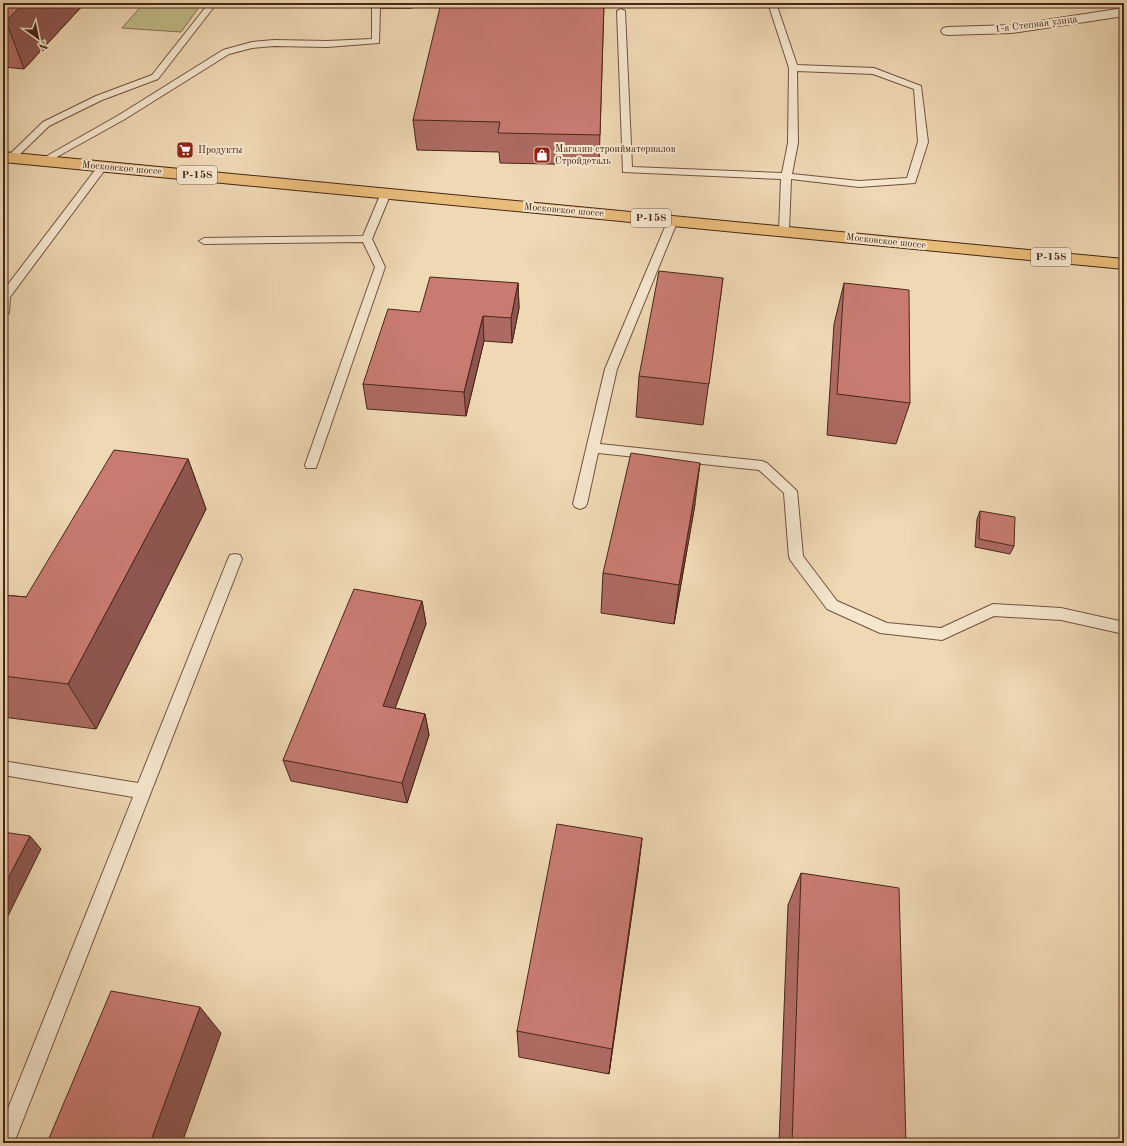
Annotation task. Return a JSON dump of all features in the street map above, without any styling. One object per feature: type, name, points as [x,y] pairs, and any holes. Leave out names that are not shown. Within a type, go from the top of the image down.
[{"type":"main road","name":"Московское шоссе","points":[[7,158],[1124,264]]},
{"type":"street","name":"1-я Степная улица","points":[[948,31],[1012,29],[1124,12]]},
{"type":"lane","points":[[7,158],[46,124],[99,98],[155,77],[212,3]]},
{"type":"lane","points":[[43,161],[122,117],[226,52],[252,45],[327,44],[376,41],[376,4],[412,6],[422,3]]},
{"type":"lane","points":[[772,3],[793,68],[793,143],[785,186],[784,231]]},
{"type":"lane","points":[[621,11],[627,170],[787,176],[859,184],[911,181],[923,142],[918,88],[874,71],[793,68]]},
{"type":"lane","points":[[3,313],[4,296],[102,167]]},
{"type":"lane","points":[[311,466],[380,267],[367,239],[386,193]]},
{"type":"lane","points":[[580,504],[611,369],[673,220]]},
{"type":"lane","points":[[204,241],[367,239]]},
{"type":"lane","points":[[593,448],[762,466],[790,491],[796,557],[809,575],[832,605],[885,629],[942,634],[993,610],[1061,614],[1124,628]]},
{"type":"lane","points":[[4,1143],[235,559]]},
{"type":"lane","points":[[3,768],[143,791]]},
{"type":"shaded area","points":[[144,3],[202,3],[181,32],[122,28]]},
{"type":"building","points":[[3,3],[24,3],[6,21],[3,21]]},
{"type":"building","points":[[441,3],[604,3],[600,135],[498,133],[500,122],[413,120]]},
{"type":"building","points":[[659,271],[723,278],[709,384],[639,376]]},
{"type":"building","points":[[430,277],[518,283],[511,318],[483,316],[464,392],[363,384],[388,309],[420,312]]},
{"type":"building","points":[[844,283],[909,290],[910,403],[837,394]]},
{"type":"building","points":[[114,450],[188,459],[68,684],[3,676],[3,595],[26,597]]},
{"type":"building","points":[[631,453],[700,463],[679,585],[603,573]]},
{"type":"building","points":[[980,511],[1015,517],[1014,546],[979,539]]},
{"type":"building","points":[[354,589],[422,601],[383,706],[425,714],[402,783],[283,760]]},
{"type":"building","points":[[557,824],[642,838],[612,1049],[517,1031]]},
{"type":"building","points":[[3,832],[30,836],[3,888]]},
{"type":"building","points":[[801,873],[899,888],[906,1143],[792,1143]]},
{"type":"building","points":[[111,991],[200,1007],[150,1143],[47,1143]]},
{"type":"place","name":"Продукты","points":[[185,150]]},
{"type":"place","name":"Магазин строийматериалов Стройдеталь","points":[[542,155]]}]
